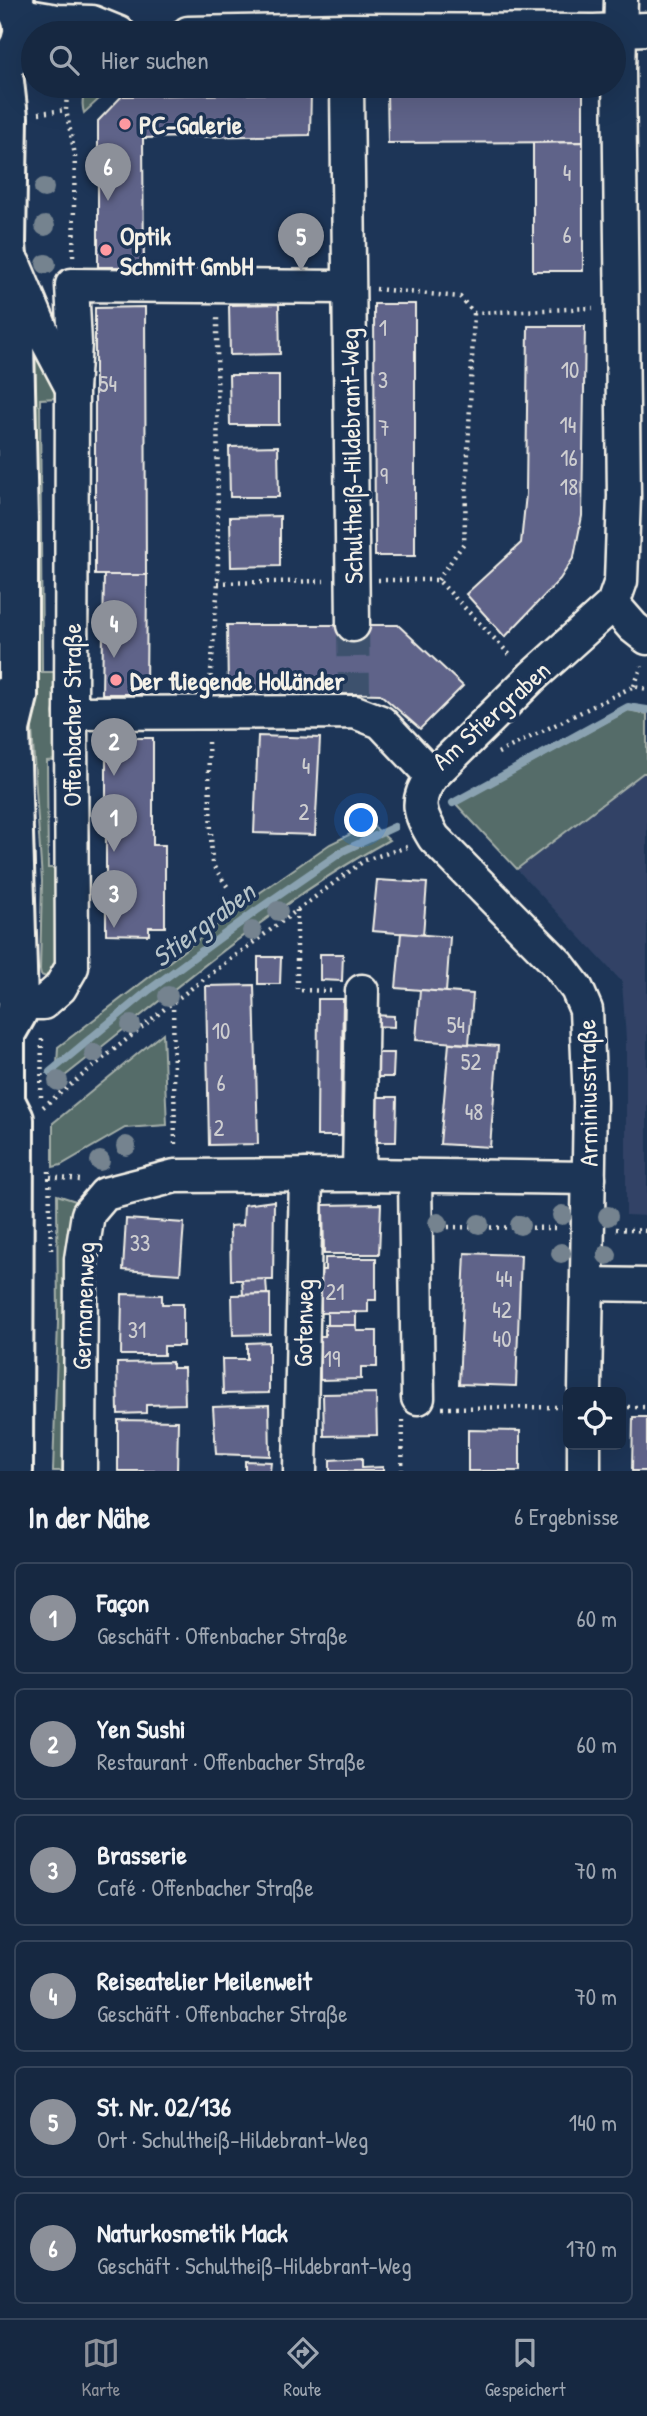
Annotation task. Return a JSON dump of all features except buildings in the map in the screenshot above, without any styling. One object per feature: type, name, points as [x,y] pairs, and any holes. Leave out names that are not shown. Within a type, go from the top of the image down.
[{"type":"main road","name":"Offenbacher Straße","points":[[13,1471],[28,1114],[28,1034],[17,1008],[5,713],[18,696],[19,523],[14,343],[6,244],[8,117],[13,59],[21,43]]},
{"type":"street","points":[[15,6],[57,21]]},
{"type":"street","points":[[603,21],[629,20],[622,307],[624,496],[621,581],[613,604],[633,627],[645,651]]},
{"type":"street","name":"Schultheiß-Hildebrant-Weg","points":[[347,98],[353,625]]},
{"type":"street","name":"Offenbacher Straße","points":[[6,244],[43,333],[72,389]]},
{"type":"street","points":[[72,285],[348,287]]},
{"type":"street","name":"Offenbacher Straße","points":[[17,1008],[43,1003],[61,988],[72,967],[72,389],[75,344],[72,285]]},
{"type":"street","name":"Am Stiergraben","points":[[71,713],[208,713],[354,702],[381,722],[432,776],[532,677],[613,604]]},
{"type":"street","name":"Arminiusstraße","points":[[432,776],[423,788],[419,803],[423,820],[434,838],[558,964],[577,989],[586,1010],[589,1048],[589,1178],[585,1387]]},
{"type":"street","points":[[359,1175],[362,991]]},
{"type":"street","name":"Gotenweg","points":[[300,1471],[306,1175]]},
{"type":"street","name":"Germanenweg","points":[[80,1471],[82,1259],[88,1214],[105,1194],[175,1176],[589,1178]]},
{"type":"street","points":[[415,1176],[420,1404]]},
{"type":"street","points":[[587,1284],[647,1285]]},
{"type":"street","points":[[584,1450],[584,1471]]},
{"type":"path","points":[[67,98],[66,110],[75,155],[72,285]]},
{"type":"path","points":[[218,286],[218,583],[208,713],[212,864],[229,889]]},
{"type":"path","points":[[348,287],[460,297],[474,313],[464,543],[438,580]]},
{"type":"path","points":[[474,313],[622,307]]},
{"type":"path","points":[[218,583],[438,580],[532,677]]},
{"type":"path","points":[[634,686],[645,651]]},
{"type":"path","points":[[486,759],[634,686],[647,689]]},
{"type":"path","points":[[28,1114],[173,1002],[365,860],[434,838]]},
{"type":"path","points":[[297,910],[296,990],[362,991]]},
{"type":"path","points":[[173,1002],[175,1176]]},
{"type":"path","points":[[415,1227],[588,1228]]},
{"type":"path","points":[[402,1471],[420,1404],[488,1409],[563,1407]]},
{"type":"path","points":[[626,1406],[647,1407]]},
{"type":"shaded area","points":[[628,710],[647,714],[647,1216],[626,1215],[626,1040],[622,982],[456,804]]},
{"type":"green space","points":[[83,98],[100,98],[84,113]]},
{"type":"green space","points":[[38,353],[54,370],[57,398],[40,399],[42,672],[59,672],[60,760],[47,761],[48,868],[61,868],[59,959],[49,978],[41,975],[40,970],[42,881],[31,713],[32,357]]},
{"type":"green space","points":[[628,710],[647,714],[647,773],[643,773],[517,869],[456,804]]},
{"type":"green space","points":[[371,824],[389,840],[259,924],[56,1083],[58,1047],[255,896],[330,844]]},
{"type":"green space","points":[[163,1033],[167,1125],[125,1128],[53,1167],[53,1123]]},
{"type":"green space","points":[[57,1195],[82,1203],[66,1321],[62,1471],[53,1471],[58,1322]]},
{"type":"waterway","name":"Stiergraben","points":[[453,803],[628,707],[647,710]]},
{"type":"waterway","name":"Stiergraben","points":[[50,1072],[149,990],[256,911],[343,851],[394,827]]},
{"type":"tunnel","points":[[353,625],[354,693]]},
{"type":"place","name":"PC-Galerie","points":[[125,124]]},
{"type":"place","name":"Naturkosmetik Mack","points":[[108,201]]},
{"type":"place","name":"Optik Schmitt GmbH","points":[[106,250]]},
{"type":"place","name":"St. Nr. 02/136","points":[[301,271]]},
{"type":"place","name":"Reiseatelier Meilenweit","points":[[114,658]]},
{"type":"place","name":"Der fliegende Holländer","points":[[116,680]]},
{"type":"place","name":"Yen Sushi","points":[[114,776]]},
{"type":"place","name":"Façon","points":[[114,852]]},
{"type":"place","name":"Brasserie","points":[[114,928]]}]
